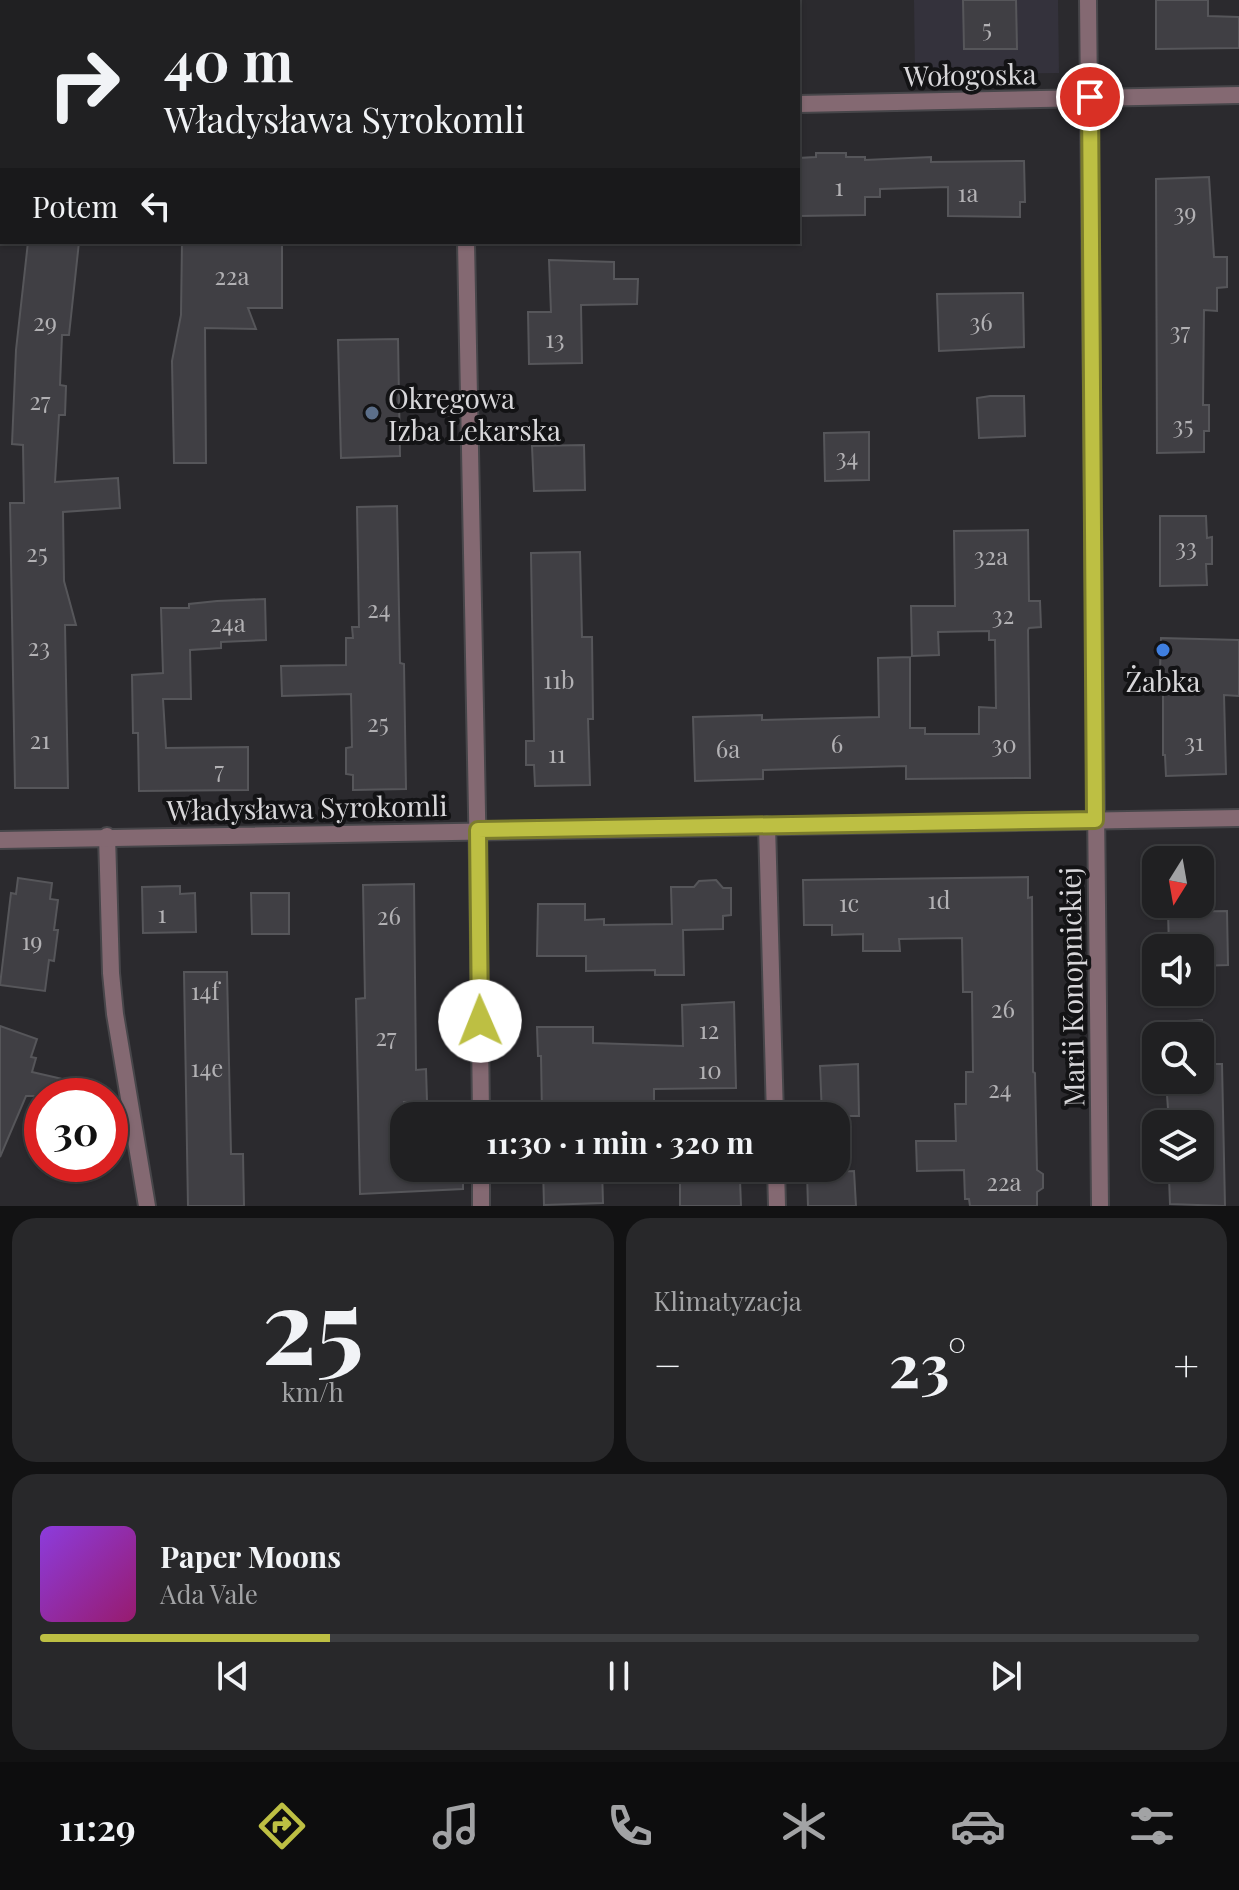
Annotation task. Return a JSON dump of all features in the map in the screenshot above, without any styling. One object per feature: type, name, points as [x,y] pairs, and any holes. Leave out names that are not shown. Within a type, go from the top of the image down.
[{"type":"street","name":"Marii Konopnickiej","points":[[1088,0],[1100,1206]]},
{"type":"street","name":"Wołogoska","points":[[800,104],[1239,95]]},
{"type":"street","points":[[466,244],[481,1102]]},
{"type":"street","name":"Władysława Syrokomli","points":[[0,840],[1239,818]]},
{"type":"street","points":[[767,825],[775,1102]]},
{"type":"street","points":[[107,836],[115,1014],[147,1206]]},
{"type":"street","points":[[481,1182],[481,1206]]},
{"type":"street","points":[[776,1182],[777,1206]]},
{"type":"shaded area","points":[[914,0],[1058,0],[1059,73],[915,75]]},
{"type":"building","points":[[963,0],[1016,0],[1017,49],[964,49]]},
{"type":"building","points":[[1156,0],[1208,0],[1208,16],[1239,17],[1239,48],[1156,49]]},
{"type":"building","points":[[816,153],[846,153],[846,157],[865,157],[865,160],[931,157],[931,162],[1024,161],[1025,202],[1020,202],[1020,217],[948,216],[948,187],[880,189],[880,197],[865,197],[865,215],[800,216],[800,158],[816,157]]},
{"type":"building","points":[[1209,177],[1214,257],[1227,257],[1227,287],[1217,288],[1217,311],[1204,310],[1203,405],[1209,405],[1209,431],[1204,431],[1204,452],[1157,453],[1156,179]]},
{"type":"building","points":[[28,244],[79,244],[69,335],[62,335],[60,385],[66,386],[65,415],[59,415],[55,482],[118,478],[120,508],[63,512],[64,581],[76,625],[65,625],[68,788],[15,788],[10,503],[24,503],[23,445],[12,444],[16,350]]},
{"type":"building","points":[[182,244],[282,244],[282,308],[248,308],[256,329],[205,328],[206,463],[174,463],[172,361],[181,315]]},
{"type":"building","points":[[549,260],[614,262],[614,279],[638,279],[637,304],[581,305],[582,363],[529,364],[528,312],[551,312]]},
{"type":"building","points":[[1023,293],[1024,347],[939,351],[937,294]]},
{"type":"building","points":[[398,339],[400,456],[341,458],[338,340]]},
{"type":"building","points":[[1024,396],[1025,436],[979,438],[977,398]]},
{"type":"building","points":[[869,432],[869,480],[825,481],[824,433]]},
{"type":"building","points":[[584,445],[585,490],[534,491],[532,446]]},
{"type":"building","points":[[397,506],[406,789],[353,790],[353,775],[346,774],[346,748],[352,747],[351,694],[282,696],[281,666],[346,665],[346,638],[353,638],[352,627],[359,627],[357,507]]},
{"type":"building","points":[[1160,516],[1206,516],[1207,538],[1212,537],[1212,564],[1206,564],[1207,585],[1160,586]]},
{"type":"building","points":[[1028,530],[1029,601],[1040,601],[1041,627],[1028,630],[1030,778],[906,779],[906,766],[763,770],[763,779],[695,781],[693,717],[762,715],[762,720],[879,717],[878,658],[910,657],[910,728],[925,728],[925,734],[979,734],[979,707],[996,708],[995,640],[989,640],[989,631],[938,632],[939,655],[912,656],[911,606],[955,606],[954,531]]},
{"type":"building","points":[[580,552],[582,637],[592,637],[593,719],[588,719],[590,785],[535,786],[534,765],[526,765],[526,741],[534,741],[531,553]]},
{"type":"building","points":[[265,599],[266,640],[221,642],[221,648],[190,650],[191,699],[163,699],[166,748],[248,747],[248,790],[139,791],[138,733],[133,733],[132,675],[163,673],[161,608],[189,608],[189,604]]},
{"type":"building","points":[[1161,638],[1239,640],[1239,696],[1224,695],[1226,774],[1166,776]]},
{"type":"building","points":[[1028,877],[1028,898],[1032,897],[1037,1170],[1043,1174],[1043,1188],[1037,1192],[1037,1206],[970,1206],[969,1199],[965,1199],[964,1170],[917,1171],[916,1141],[956,1141],[955,1104],[966,1104],[966,1072],[973,1072],[972,992],[963,992],[962,938],[899,939],[900,951],[863,951],[863,934],[832,935],[832,925],[804,925],[803,880]]},
{"type":"building","points":[[18,878],[52,883],[50,899],[58,900],[54,961],[49,960],[45,991],[0,985],[11,893],[16,894]]},
{"type":"building","points":[[716,880],[723,888],[731,888],[731,915],[723,916],[723,929],[683,930],[684,975],[655,975],[655,970],[586,971],[586,956],[537,956],[538,904],[585,904],[585,920],[604,919],[604,925],[672,924],[671,887],[694,887],[699,881]]},
{"type":"building","points":[[414,884],[416,1070],[426,1069],[427,1101],[390,1102],[390,1182],[463,1182],[463,1189],[360,1194],[356,999],[365,998],[363,885]]},
{"type":"building","points":[[180,886],[180,894],[195,893],[196,932],[143,933],[142,887]]},
{"type":"building","points":[[251,893],[289,893],[289,934],[252,934]]},
{"type":"building","points":[[1214,911],[1227,911],[1228,965],[1214,966],[1214,934],[1169,934],[1168,918],[1214,918]]},
{"type":"building","points":[[184,972],[227,972],[231,1154],[243,1154],[244,1206],[188,1206]]},
{"type":"building","points":[[734,1002],[736,1088],[654,1089],[654,1102],[542,1102],[537,1027],[593,1027],[593,1043],[683,1046],[682,1005]]},
{"type":"building","points":[[0,1026],[37,1039],[31,1057],[36,1058],[32,1072],[58,1078],[24,1078],[24,1101],[0,1157]]},
{"type":"building","points":[[858,1064],[859,1116],[850,1116],[850,1102],[821,1102],[820,1066]]},
{"type":"building","points":[[1214,1064],[1222,1064],[1225,1206],[1170,1204],[1169,1182],[1214,1182],[1214,1110],[1168,1110],[1167,1095],[1214,1094]]},
{"type":"building","points":[[850,1171],[854,1171],[856,1206],[808,1206],[807,1182],[850,1182]]},
{"type":"building","points":[[543,1182],[602,1182],[603,1203],[544,1205]]},
{"type":"building","points":[[680,1182],[740,1182],[741,1206],[680,1206]]},
{"type":"place","name":"Okręgowa Izba Lekarska","points":[[372,413]]},
{"type":"place","name":"Żabka","points":[[1163,650]]},
{"type":"route","points":[[480,1021],[478,830],[1095,820],[1090,97]]}]
